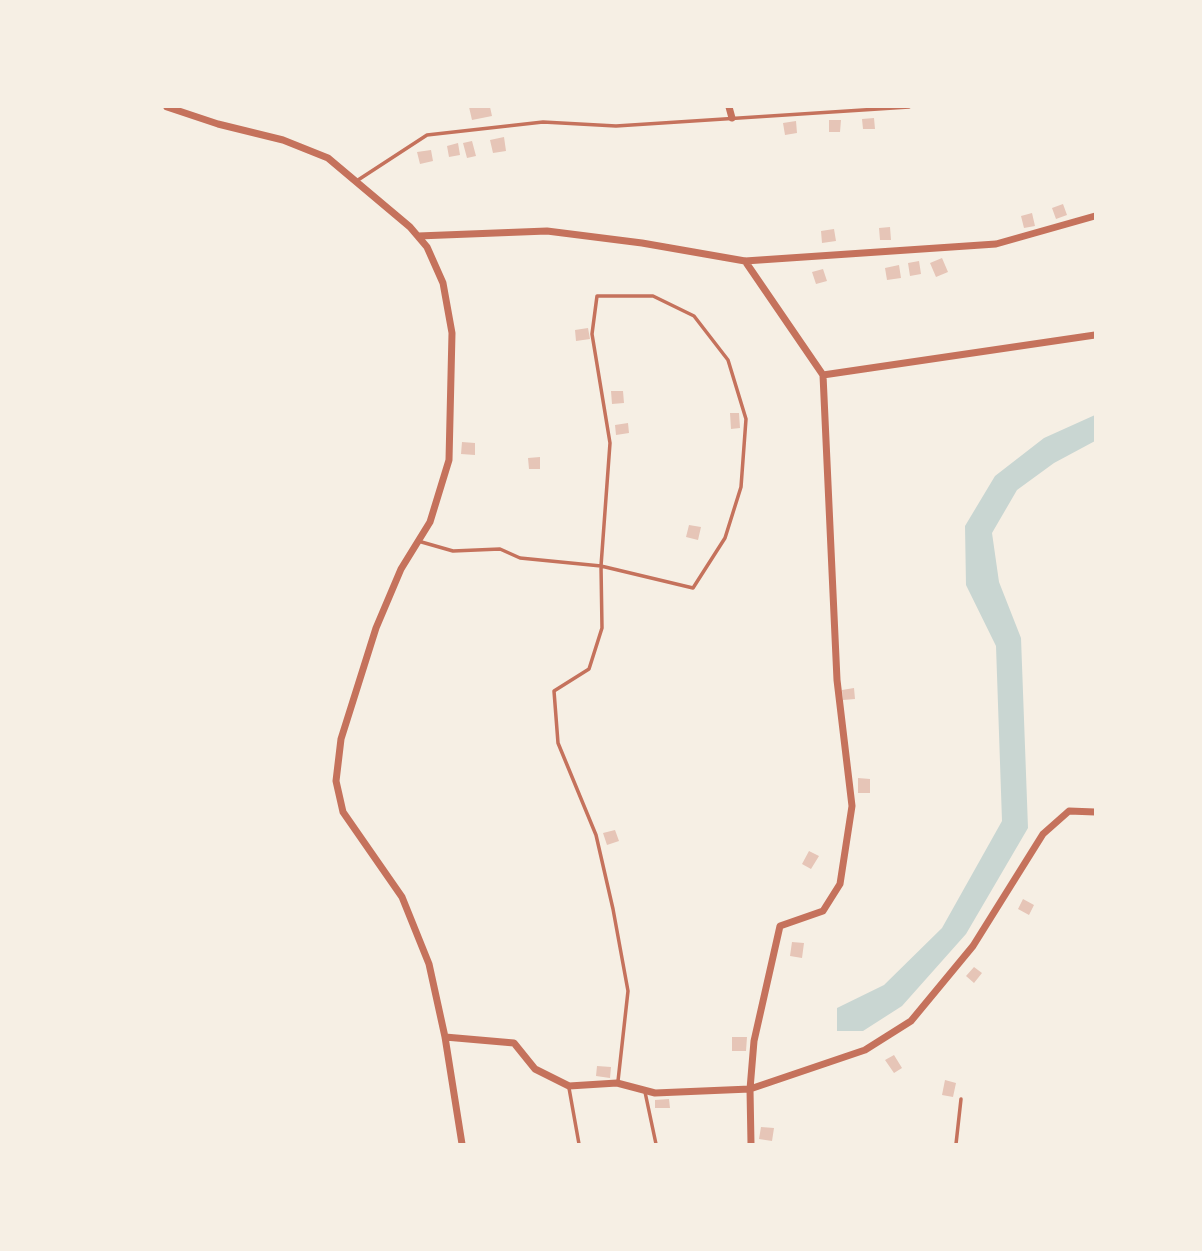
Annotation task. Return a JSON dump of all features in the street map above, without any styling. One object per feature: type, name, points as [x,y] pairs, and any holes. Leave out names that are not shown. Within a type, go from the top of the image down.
[{"type":"street","points":[[167,107],[218,124],[283,140],[328,158],[418,236],[427,247],[443,283],[452,333],[449,460],[430,522],[401,569],[376,628],[341,739],[336,781],[343,812],[402,897],[429,964],[445,1037],[462,1144]]},
{"type":"street","points":[[729,107],[732,118]]},
{"type":"street","points":[[418,236],[547,231],[642,243],[745,261],[996,244],[1095,216]]},
{"type":"street","points":[[745,261],[823,375],[837,680],[852,806],[840,884],[823,911],[780,926],[754,1041],[750,1089],[751,1144]]},
{"type":"street","points":[[823,375],[1095,335]]},
{"type":"street","points":[[445,1037],[514,1043],[535,1069],[569,1086],[617,1083],[655,1093],[750,1089],[865,1050],[911,1021],[973,946],[1044,834],[1069,811],[1095,812]]},
{"type":"lane","points":[[356,182],[427,135],[543,122],[616,126],[909,107]]},
{"type":"lane","points":[[418,541],[453,551],[500,549],[520,558],[601,566],[693,588],[725,538],[741,487],[747,419],[728,360],[694,316],[653,296],[597,296],[592,334],[610,443],[601,566],[601,628],[589,669],[554,691],[558,743],[596,835],[614,909],[628,991],[617,1083]]},
{"type":"lane","points":[[569,1086],[579,1144]]},
{"type":"lane","points":[[645,1091],[656,1144]]},
{"type":"lane","points":[[956,1144],[961,1099]]},
{"type":"shaded area","points":[[1095,415],[1095,441],[1054,463],[1017,490],[992,533],[999,582],[1021,638],[1028,828],[966,934],[902,1006],[863,1031],[837,1031],[837,1008],[884,985],[942,928],[1002,821],[996,646],[966,585],[965,526],[995,476],[1044,438]]},
{"type":"building","points":[[469,107],[490,107],[492,116],[472,120]]},
{"type":"building","points":[[874,118],[875,129],[863,129],[862,119]]},
{"type":"building","points":[[829,120],[841,120],[840,132],[829,132]]},
{"type":"building","points":[[796,121],[797,133],[785,135],[783,123]]},
{"type":"building","points":[[504,137],[506,151],[493,153],[490,140]]},
{"type":"building","points":[[472,141],[476,156],[467,158],[463,143]]},
{"type":"building","points":[[458,143],[460,155],[449,157],[447,146]]},
{"type":"building","points":[[431,150],[433,161],[420,164],[417,152]]},
{"type":"building","points":[[1063,204],[1067,215],[1056,219],[1052,208]]},
{"type":"building","points":[[1032,213],[1035,226],[1024,228],[1021,216]]},
{"type":"building","points":[[890,227],[891,240],[880,240],[879,228]]},
{"type":"building","points":[[834,229],[836,241],[822,243],[821,231]]},
{"type":"building","points":[[942,258],[948,272],[936,277],[930,263]]},
{"type":"building","points":[[919,261],[921,274],[910,276],[908,263]]},
{"type":"building","points":[[899,265],[901,278],[887,280],[885,268]]},
{"type":"building","points":[[823,269],[827,281],[816,284],[812,272]]},
{"type":"building","points":[[588,328],[590,339],[576,341],[575,330]]},
{"type":"building","points":[[611,391],[623,391],[624,403],[612,404]]},
{"type":"building","points":[[730,413],[739,413],[740,428],[731,429]]},
{"type":"building","points":[[628,423],[629,433],[616,435],[615,425]]},
{"type":"building","points":[[462,442],[475,443],[475,455],[461,454]]},
{"type":"building","points":[[540,457],[540,469],[529,469],[528,458]]},
{"type":"building","points":[[689,525],[701,527],[698,540],[686,537]]},
{"type":"building","points":[[854,688],[855,699],[843,700],[842,690]]},
{"type":"building","points":[[858,778],[870,779],[870,793],[858,793]]},
{"type":"building","points":[[615,830],[619,841],[607,845],[603,833]]},
{"type":"building","points":[[809,851],[819,856],[811,869],[802,864]]},
{"type":"building","points":[[1023,899],[1034,905],[1029,915],[1018,909]]},
{"type":"building","points":[[792,942],[804,943],[802,958],[790,956]]},
{"type":"building","points":[[974,967],[982,973],[974,983],[966,976]]},
{"type":"building","points":[[732,1037],[747,1037],[746,1051],[732,1051]]},
{"type":"building","points":[[894,1055],[902,1068],[894,1073],[885,1060]]},
{"type":"building","points":[[597,1066],[611,1067],[610,1078],[596,1076]]},
{"type":"building","points":[[945,1080],[956,1083],[953,1097],[942,1095]]},
{"type":"building","points":[[669,1099],[670,1108],[655,1108],[655,1100]]},
{"type":"building","points":[[761,1127],[774,1128],[772,1141],[759,1139]]}]
